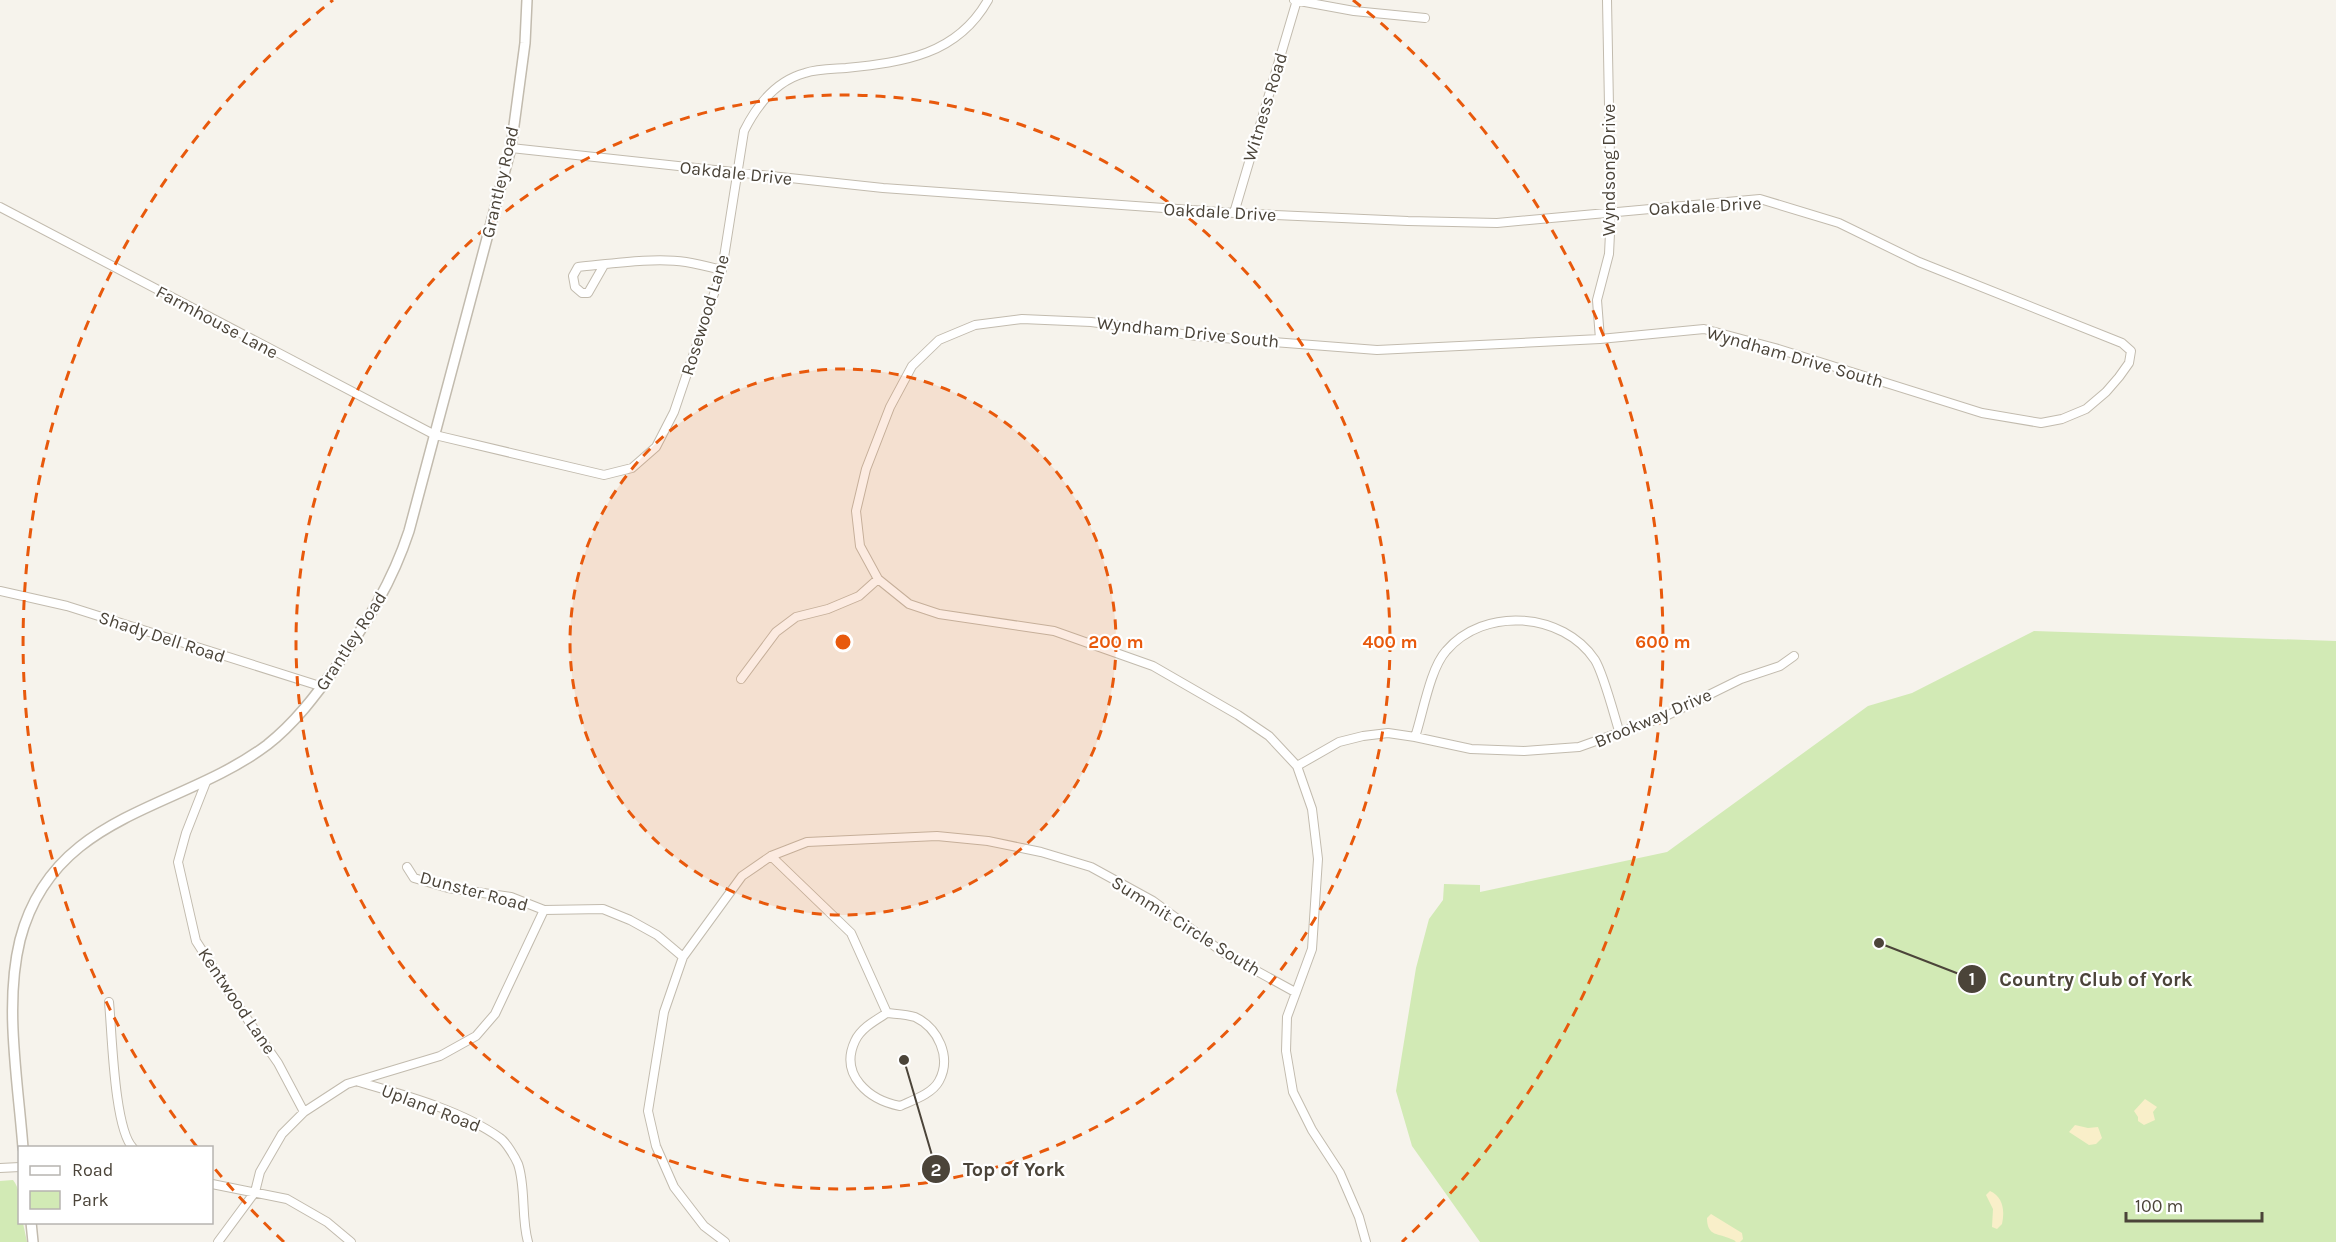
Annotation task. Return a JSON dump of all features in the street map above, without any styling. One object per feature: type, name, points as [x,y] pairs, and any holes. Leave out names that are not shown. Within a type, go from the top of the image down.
[{"type":"street","name":"Grantley Road","points":[[23,1146],[13,993],[21,939],[38,897],[63,861],[94,836],[117,821],[206,782],[269,744],[292,723],[322,687],[361,631],[391,579],[409,531],[511,148],[525,43],[527,0]]},
{"type":"street","name":"Rosewood Lane","points":[[435,435],[604,475],[632,468],[656,447],[674,412],[722,270],[744,131],[753,112],[766,96],[785,81],[806,72],[883,64],[937,50],[955,38],[979,16],[988,0]]},
{"type":"street","points":[[1296,0],[1354,11],[1425,18]]},
{"type":"street","name":"Witness Road","points":[[1234,213],[1296,0]]},
{"type":"street","name":"Wyndsong Drive","points":[[1600,339],[1597,300],[1609,254],[1611,212],[1606,0]]},
{"type":"street","name":"Oakdale Drive","points":[[511,148],[883,188],[1234,213],[1408,221],[1497,223],[1760,199],[1839,223],[1919,262]]},
{"type":"street","name":"Farmhouse Lane","points":[[0,207],[435,435]]},
{"type":"street","points":[[604,265],[588,293],[582,293],[575,287],[573,276],[578,267],[604,265],[684,261],[722,270]]},
{"type":"street","name":"Wyndham Drive South","points":[[1366,1242],[1359,1217],[1340,1173],[1312,1130],[1293,1092],[1286,1051],[1287,1017],[1295,992],[1305,974],[1312,949],[1318,859],[1312,809],[1297,766],[1269,736],[1238,715],[1153,666],[1054,631],[939,614],[909,604],[878,579],[860,546],[856,511],[866,470],[890,407],[912,366],[939,340],[975,325],[1022,319],[1090,322],[1197,336],[1377,350],[1600,339],[1704,329],[1775,348],[1982,413],[2040,423],[2062,419],[2086,409],[2106,392],[2130,363],[2131,351],[2122,343],[1919,262]]},
{"type":"street","points":[[741,679],[776,632],[796,617],[828,609],[859,596],[878,579]]},
{"type":"street","name":"Shady Dell Road","points":[[0,591],[67,606],[322,687]]},
{"type":"street","points":[[1415,737],[1433,675],[1445,652],[1461,637],[1482,626],[1508,621],[1532,620],[1558,628],[1582,643],[1596,662],[1620,734]]},
{"type":"street","name":"Brookway Drive","points":[[1297,766],[1339,742],[1388,733],[1470,749],[1524,751],[1579,747],[1666,716],[1742,679],[1780,666],[1794,656]]},
{"type":"street","name":"Kentwood Lane","points":[[206,782],[186,833],[178,862],[196,941],[279,1063],[304,1112]]},
{"type":"street","name":"Summit Circle South","points":[[725,1242],[704,1226],[674,1187],[656,1146],[648,1111],[664,1011],[683,957],[742,876],[771,856],[807,842],[937,836],[988,841],[1041,852],[1091,867],[1153,901],[1224,953],[1295,992]]},
{"type":"street","points":[[771,856],[851,933],[887,1014]]},
{"type":"street","name":"Dunster Road","points":[[407,867],[414,879],[448,888],[511,897],[544,910]]},
{"type":"street","points":[[218,1242],[255,1192],[260,1172],[282,1134],[304,1112],[347,1084],[440,1056],[476,1036],[495,1014],[544,910],[603,909],[630,920],[657,936],[683,957]]},
{"type":"street","points":[[109,1002],[119,1113],[131,1146]]},
{"type":"street","points":[[887,1014],[915,1017],[930,1027],[939,1039],[943,1055],[944,1066],[939,1081],[927,1093],[900,1106],[875,1098],[864,1090],[854,1075],[850,1060],[856,1040],[871,1023],[887,1014]]},
{"type":"street","name":"Upland Road","points":[[357,1081],[435,1107],[467,1120],[502,1139],[518,1164],[528,1242]]},
{"type":"street","points":[[0,1168],[18,1167]]},
{"type":"street","points":[[213,1184],[287,1199],[327,1222],[351,1242]]},
{"type":"street","points":[[31,1224],[33,1242]]},
{"type":"green space","points":[[2034,631],[2336,641],[2336,1242],[1480,1242],[1412,1146],[1396,1091],[1416,968],[1429,919],[1443,900],[1444,884],[1480,885],[1480,892],[1667,852],[1868,706],[1912,693]]},
{"type":"green space","points":[[13,1180],[16,1184],[18,1224],[23,1224],[27,1242],[0,1242],[0,1181]]},
{"type":"sand","points":[[2145,1099],[2157,1107],[2153,1112],[2155,1120],[2144,1125],[2138,1121],[2134,1111]]},
{"type":"sand","points":[[2075,1125],[2088,1128],[2098,1127],[2102,1138],[2096,1144],[2089,1145],[2069,1132]]},
{"type":"sand","points":[[1990,1191],[1998,1197],[2003,1209],[2002,1224],[1997,1229],[1992,1227],[1993,1209],[1986,1195]]},
{"type":"sand","points":[[1711,1214],[1742,1233],[1743,1239],[1736,1242],[1711,1231],[1707,1218]]},
{"type":"place","name":"Country Club of York","points":[[1879,943]]},
{"type":"place","name":"Top of York","points":[[904,1060]]}]
